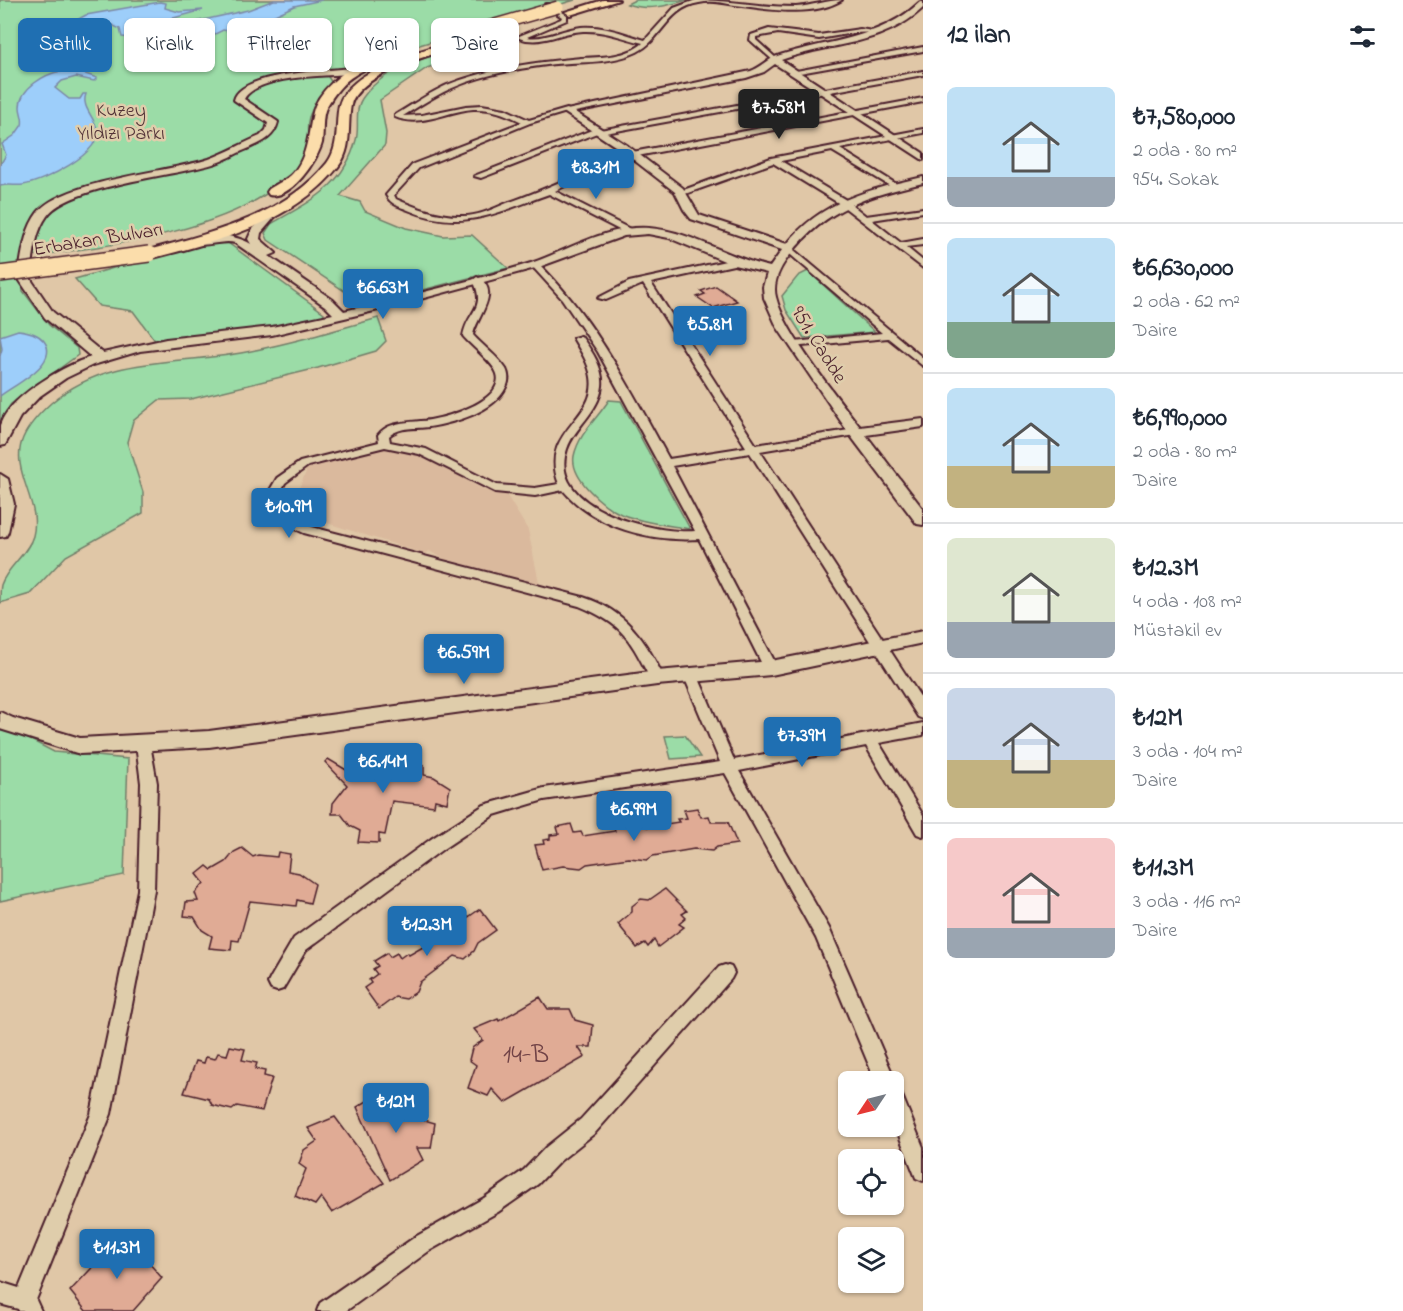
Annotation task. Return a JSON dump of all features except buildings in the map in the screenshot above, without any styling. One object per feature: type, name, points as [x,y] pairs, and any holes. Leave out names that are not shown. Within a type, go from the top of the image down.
[{"type":"highway","points":[[419,47],[553,6],[586,0]]},
{"type":"highway","name":"Erbakan Bulvarı","points":[[0,262],[195,242],[238,228],[276,210],[310,187],[334,164],[344,144],[342,124],[346,99],[368,76],[469,40],[614,0]]},
{"type":"highway","name":"Erbakan Bulvarı","points":[[0,274],[148,248],[221,220],[260,202],[298,176],[315,144],[320,109],[333,88],[351,72]]},
{"type":"street","points":[[528,122],[501,110],[480,107],[455,108],[412,119],[396,116],[448,87],[476,77],[537,64],[618,57],[638,50],[674,11],[705,0],[728,1],[752,6],[798,8],[821,6],[839,0]]},
{"type":"street","points":[[922,5],[902,21],[876,32],[775,60],[764,68],[746,75],[567,111],[528,122],[416,166],[390,195],[393,201],[424,214],[461,219],[478,217],[549,191],[588,171],[630,155],[923,100]]},
{"type":"street","points":[[553,6],[565,16],[564,20],[520,37],[537,40],[576,30],[591,29],[647,42]]},
{"type":"street","points":[[876,32],[855,29],[816,37],[771,31],[753,36],[753,40],[775,60],[923,157]]},
{"type":"street","points":[[794,72],[923,49]]},
{"type":"street","points":[[101,358],[49,315],[24,278],[32,235],[43,213],[63,200],[94,187],[212,160],[263,138],[271,131],[273,122],[239,100],[240,95],[256,84],[279,79],[344,72]]},
{"type":"street","points":[[478,176],[598,131],[923,73]]},
{"type":"street","points":[[567,111],[682,192],[688,212],[695,217],[788,248],[923,363]]},
{"type":"street","points":[[682,192],[774,160],[923,131]]},
{"type":"street","points":[[834,149],[895,187]]},
{"type":"street","points":[[774,160],[843,202],[923,265]]},
{"type":"street","points":[[0,442],[5,421],[48,383],[101,358],[146,345],[270,332],[535,265],[629,232],[649,231],[677,236],[735,262],[773,271],[788,248],[814,220],[843,202],[923,180]]},
{"type":"street","points":[[549,191],[629,232]]},
{"type":"street","points":[[276,210],[256,232],[254,239],[256,243],[356,311]]},
{"type":"street","points":[[865,219],[923,210]]},
{"type":"street","points":[[195,242],[230,238],[239,241],[329,303],[341,315]]},
{"type":"street","points":[[899,246],[923,242]]},
{"type":"street","points":[[603,298],[623,287],[645,281],[735,262]]},
{"type":"street","points":[[535,265],[561,290],[590,329],[667,463],[701,535],[771,668]]},
{"type":"street","name":"951. Cadde","points":[[773,271],[770,297],[794,345],[855,432],[923,520]]},
{"type":"street","points":[[385,444],[383,435],[394,427],[441,421],[490,401],[502,391],[505,378],[502,371],[468,336],[470,327],[484,304],[484,292],[477,280]]},
{"type":"street","points":[[645,281],[923,713]]},
{"type":"street","points":[[794,345],[890,335]]},
{"type":"street","points":[[578,338],[597,375],[597,384],[593,401],[560,452],[559,465],[566,486],[585,506],[620,524],[662,535],[701,535]]},
{"type":"street","points":[[667,463],[923,423]]},
{"type":"street","points":[[566,486],[535,492],[495,488],[422,451],[385,444],[314,462],[296,469],[281,481],[273,495],[276,506],[288,520],[308,530],[583,602],[602,609],[632,630],[643,645],[657,678]]},
{"type":"street","points":[[0,478],[6,504],[0,532]]},
{"type":"street","points":[[0,719],[7,724],[80,746],[209,740],[657,678],[771,668],[923,637]]},
{"type":"street","points":[[690,674],[729,766],[823,934],[881,1071]]},
{"type":"street","points":[[277,982],[300,944],[437,844],[489,810],[543,794],[691,774],[923,729]]},
{"type":"street","points":[[869,739],[923,829]]},
{"type":"street","points":[[0,1293],[27,1306],[101,1114],[146,890],[149,783],[143,744]]},
{"type":"street","points":[[328,1311],[422,1244],[491,1205],[531,1177],[588,1126],[725,973]]},
{"type":"street","points":[[904,1125],[923,1171]]},
{"type":"shaded area","points":[[399,447],[421,455],[484,490],[506,494],[528,530],[540,587],[450,562],[429,551],[425,554],[324,522],[310,514],[299,503],[297,493],[306,472],[301,466],[378,449]]},
{"type":"green space","name":"Kuzey Yıldızı Parkı","points":[[0,0],[575,0],[513,18],[431,18],[431,42],[419,45],[419,18],[344,18],[344,71],[328,77],[332,83],[316,103],[309,117],[308,143],[305,154],[279,185],[249,204],[212,220],[172,232],[90,248],[21,257],[23,291],[49,325],[77,348],[78,355],[11,404],[0,421]]},
{"type":"green space","points":[[635,0],[687,0],[650,7],[627,4]]},
{"type":"green space","points":[[431,56],[431,67],[380,100],[386,133],[385,145],[340,196],[360,202],[365,211],[406,228],[443,236],[472,235],[508,268],[391,298],[367,300],[346,292],[268,240],[265,233],[271,224],[312,200],[334,182],[343,170],[356,140],[359,106],[364,96],[375,84],[392,72],[419,72],[419,60]]},
{"type":"green space","points":[[218,241],[228,243],[324,313],[322,317],[274,332],[156,342],[133,311],[99,306],[75,279],[187,247]]},
{"type":"green space","points":[[808,271],[875,332],[804,338],[786,310],[782,296],[798,276]]},
{"type":"green space","points":[[378,318],[386,341],[376,351],[318,368],[191,399],[159,400],[133,421],[127,442],[143,492],[143,513],[66,556],[30,594],[0,603],[4,578],[27,549],[33,536],[35,523],[20,462],[23,438],[28,428],[51,403],[73,388],[118,369],[142,364],[241,353]]},
{"type":"green space","points":[[609,400],[621,401],[690,529],[647,522],[621,514],[597,498],[582,482],[574,464],[576,448],[584,433]]},
{"type":"green space","points":[[0,724],[54,752],[128,759],[124,875],[0,901]]},
{"type":"green space","points":[[685,735],[700,757],[671,759],[665,736]]},
{"type":"water","points":[[274,0],[322,0],[294,6],[269,18],[227,18],[227,31],[215,34],[215,18],[212,18],[248,10]]},
{"type":"water","points":[[160,2],[166,3],[165,8],[179,12],[203,10],[174,18],[124,18],[124,37],[120,29],[112,25],[112,18],[80,18],[86,15]]},
{"type":"water","points":[[58,72],[80,72],[97,78],[94,81],[76,77],[62,81],[55,88],[69,99],[80,99],[83,94],[86,94],[86,107],[97,129],[96,138],[91,147],[81,156],[57,172],[32,183],[0,186],[0,165],[6,155],[2,144],[15,135],[22,125],[21,100],[34,83]]},
{"type":"water","points":[[18,330],[42,338],[48,349],[46,357],[34,373],[0,396],[2,349],[0,336]]}]
